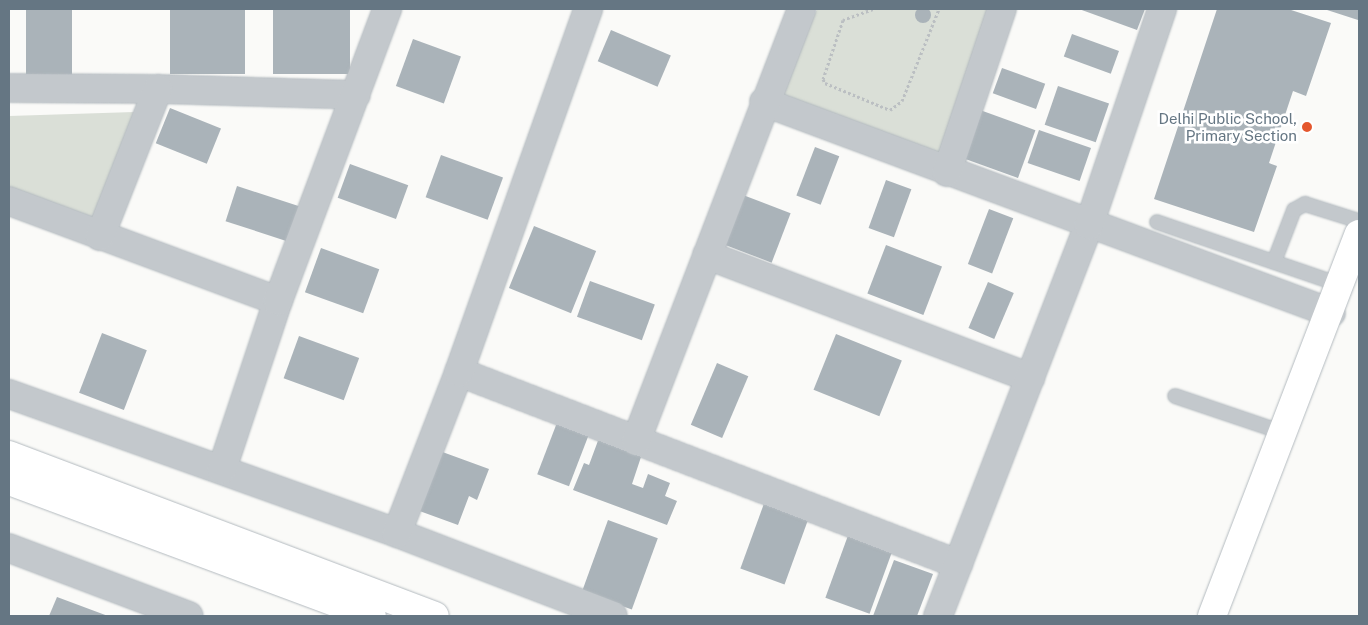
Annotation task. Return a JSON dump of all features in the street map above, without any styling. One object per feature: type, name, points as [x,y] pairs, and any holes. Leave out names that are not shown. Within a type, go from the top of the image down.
[{"type":"main road","points":[[1212,616],[1331,313],[1359,234]]},
{"type":"main road","points":[[9,455],[435,616]]},
{"type":"main road","points":[[9,480],[372,616]]},
{"type":"street","points":[[222,469],[278,302],[387,9]]},
{"type":"street","points":[[397,533],[459,372],[588,9]]},
{"type":"street","points":[[947,172],[1002,9]]},
{"type":"street","points":[[938,616],[1089,225],[1162,9]]},
{"type":"street","points":[[636,441],[764,102],[801,11]]},
{"type":"street","points":[[9,88],[158,89],[356,95]]},
{"type":"street","points":[[100,236],[158,89]]},
{"type":"street","points":[[764,102],[1089,225],[1331,313]]},
{"type":"street","points":[[9,202],[278,302]]},
{"type":"street","points":[[707,255],[1030,378]]},
{"type":"street","points":[[459,372],[958,564]]},
{"type":"street","points":[[9,394],[397,533],[613,616]]},
{"type":"street","points":[[9,548],[126,605],[189,616]]},
{"type":"lane","points":[[1274,262],[1294,210],[1305,204],[1359,221]]},
{"type":"lane","points":[[1157,222],[1341,285]]},
{"type":"lane","points":[[1175,396],[1284,432]]},
{"type":"path","points":[[873,9],[843,20],[822,79],[825,83],[890,110],[902,101],[939,9]]},
{"type":"shaded area","points":[[817,9],[988,9],[938,160],[776,98]]},
{"type":"shaded area","points":[[134,112],[93,223],[9,190],[9,116]]},
{"type":"building","points":[[923,7],[929,9],[931,15],[929,21],[923,23],[917,21],[915,15],[917,9]]},
{"type":"building","points":[[26,9],[72,9],[72,78],[26,78]]},
{"type":"building","points":[[170,9],[245,9],[245,74],[170,74]]},
{"type":"building","points":[[273,9],[350,9],[350,74],[273,74]]},
{"type":"building","points":[[1079,9],[1145,9],[1137,30]]},
{"type":"building","points":[[1217,9],[1288,9],[1331,23],[1306,96],[1293,91],[1269,163],[1277,166],[1254,232],[1154,199]]},
{"type":"building","points":[[1324,9],[1359,9],[1358,20]]},
{"type":"building","points":[[611,30],[671,55],[658,87],[598,61]]},
{"type":"building","points":[[1072,34],[1119,51],[1111,74],[1064,57]]},
{"type":"building","points":[[413,39],[461,56],[444,103],[396,86]]},
{"type":"building","points":[[1002,68],[1045,84],[1036,109],[993,93]]},
{"type":"building","points":[[1058,86],[1109,104],[1096,142],[1045,125]]},
{"type":"building","points":[[170,108],[221,129],[207,164],[156,143]]},
{"type":"building","points":[[980,110],[1035,130],[1018,178],[963,158]]},
{"type":"building","points":[[1039,130],[1091,148],[1080,181],[1028,163]]},
{"type":"building","points":[[815,147],[839,156],[821,205],[796,196]]},
{"type":"building","points":[[441,155],[503,178],[488,220],[426,197]]},
{"type":"building","points":[[350,164],[408,185],[396,219],[338,198]]},
{"type":"building","points":[[886,180],[911,189],[894,237],[869,228]]},
{"type":"building","points":[[237,186],[301,207],[289,242],[226,221]]},
{"type":"building","points":[[743,195],[791,213],[772,263],[724,244]]},
{"type":"building","points":[[989,209],[1013,218],[992,273],[968,264]]},
{"type":"building","points":[[534,226],[596,251],[571,313],[509,288]]},
{"type":"building","points":[[886,245],[942,267],[923,315],[867,294]]},
{"type":"building","points":[[321,248],[379,269],[363,313],[305,292]]},
{"type":"building","points":[[590,281],[655,305],[642,340],[577,317]]},
{"type":"building","points":[[988,282],[1014,293],[994,339],[968,328]]},
{"type":"building","points":[[102,333],[147,350],[124,410],[79,393]]},
{"type":"building","points":[[836,334],[902,361],[879,416],[814,390]]},
{"type":"building","points":[[299,336],[359,358],[344,400],[284,378]]},
{"type":"building","points":[[717,363],[748,376],[722,438],[691,425]]},
{"type":"building","points":[[558,420],[590,432],[569,486],[537,474]]},
{"type":"building","points":[[599,438],[642,454],[632,484],[643,488],[648,474],[670,483],[665,496],[677,501],[667,525],[573,490],[584,463],[589,465]]},
{"type":"building","points":[[437,450],[489,469],[477,500],[469,496],[458,525],[414,509]]},
{"type":"building","points":[[766,498],[810,514],[785,585],[740,568]]},
{"type":"building","points":[[608,520],[658,538],[632,610],[582,591]]},
{"type":"building","points":[[850,530],[894,546],[870,614],[825,598]]},
{"type":"building","points":[[894,560],[933,574],[917,616],[873,616]]},
{"type":"building","points":[[57,597],[108,616],[49,616]]},
{"type":"place","name":"Delhi Public School, Primary Section","points":[[1307,127]]}]
